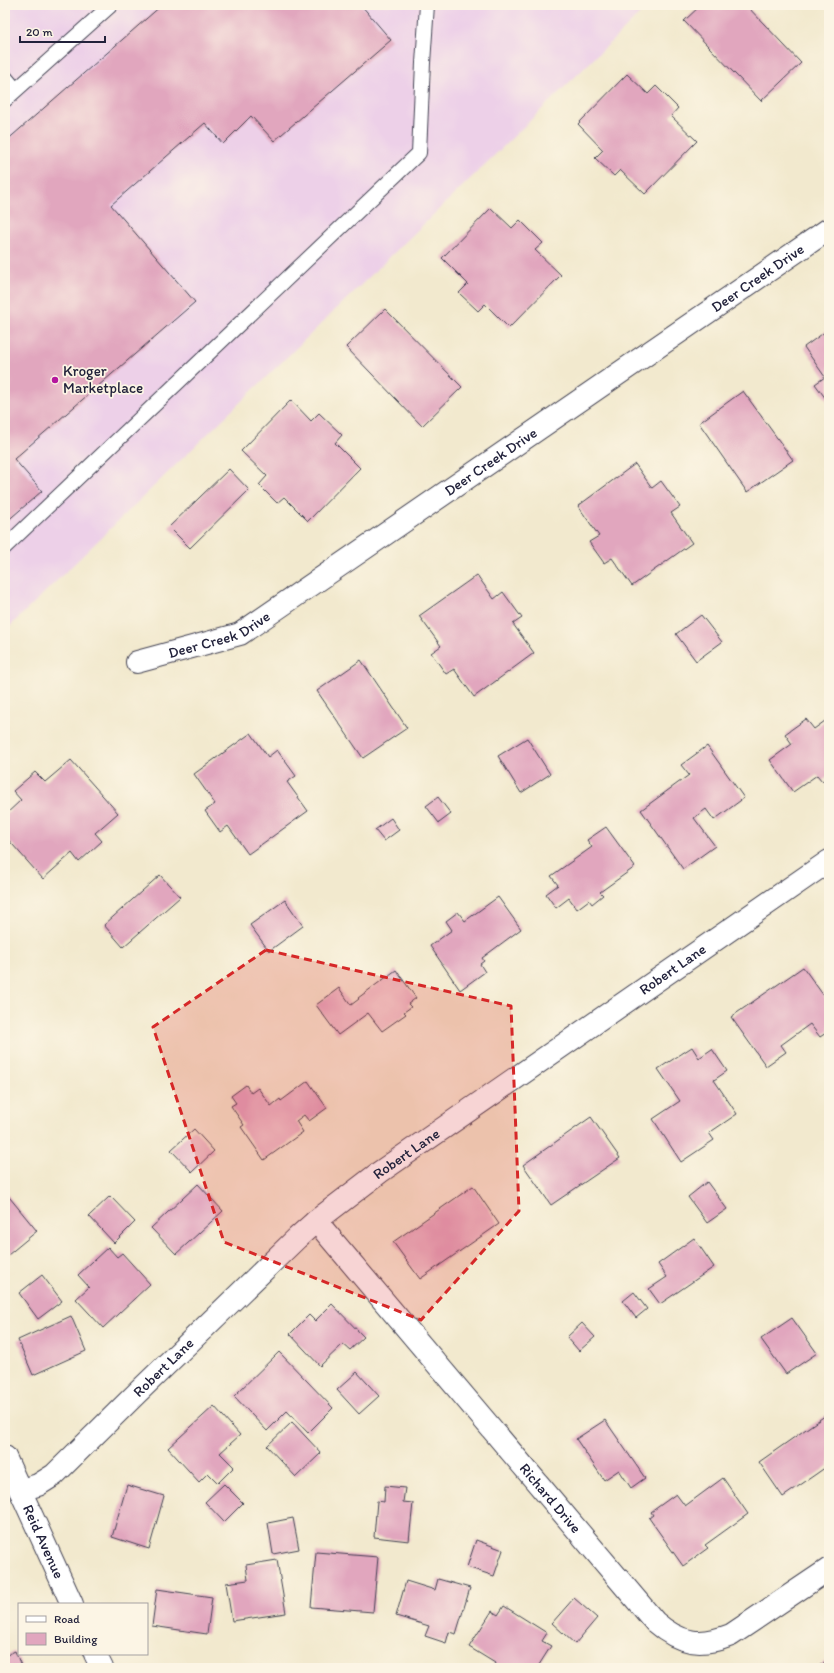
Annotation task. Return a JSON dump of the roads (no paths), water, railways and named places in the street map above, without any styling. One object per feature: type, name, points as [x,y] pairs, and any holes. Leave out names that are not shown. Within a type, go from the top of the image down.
[{"type":"street","name":"Deer Creek Drive","points":[[138,662],[240,634],[829,229]]},
{"type":"street","name":"Robert Lane","points":[[20,1490],[38,1485],[54,1475],[142,1387],[316,1221],[380,1172],[829,861]]},
{"type":"street","name":"Richard Drive","points":[[316,1221],[650,1616],[665,1631],[686,1641],[698,1643],[715,1641],[731,1635],[829,1569]]},
{"type":"street","name":"Reid Avenue","points":[[5,1457],[72,1603]]},
{"type":"street","points":[[96,1655],[102,1668]]},
{"type":"lane","points":[[5,100],[111,5]]},
{"type":"lane","points":[[5,547],[419,153],[422,63],[427,5]]},
{"type":"lane","points":[[5,77],[16,90]]},
{"type":"place","name":"Kroger Marketplace","points":[[55,380]]}]
